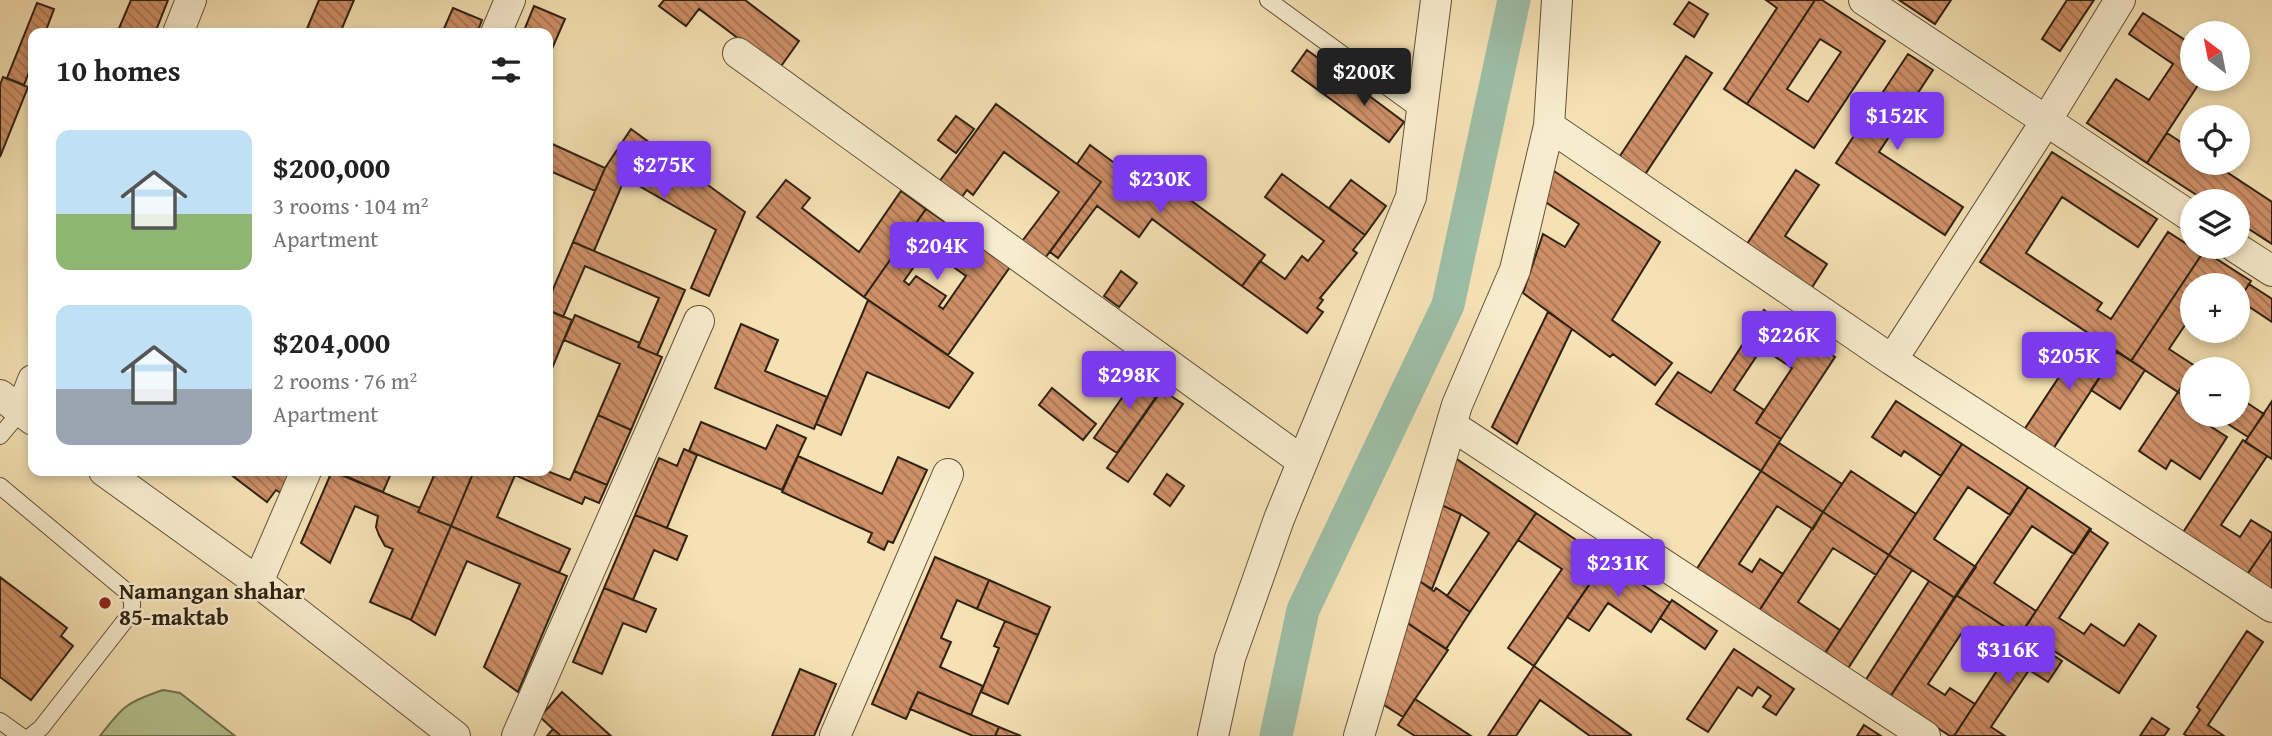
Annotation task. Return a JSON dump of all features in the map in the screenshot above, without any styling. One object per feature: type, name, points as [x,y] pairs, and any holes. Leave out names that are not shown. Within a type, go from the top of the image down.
[{"type":"street","points":[[179,28],[191,0]]},
{"type":"street","points":[[498,28],[510,0]]},
{"type":"street","points":[[1213,736],[1230,658],[1279,519],[1411,197],[1436,0]]},
{"type":"street","points":[[1366,732],[1457,405],[1515,270],[1549,126],[1557,0]]},
{"type":"street","points":[[1864,0],[2180,209]]},
{"type":"street","points":[[1892,360],[2046,121],[2120,0]]},
{"type":"street","points":[[738,53],[1302,461]]},
{"type":"street","points":[[1549,126],[1892,360],[2272,607]]},
{"type":"street","points":[[2250,257],[2272,271]]},
{"type":"street","points":[[517,736],[699,321]]},
{"type":"street","points":[[18,409],[28,390]]},
{"type":"street","points":[[1451,425],[1925,736]]},
{"type":"street","points":[[835,736],[948,474]]},
{"type":"street","points":[[111,476],[258,582],[455,736]]},
{"type":"street","points":[[258,582],[304,476]]},
{"type":"lane","points":[[1268,0],[1423,113]]},
{"type":"lane","points":[[0,436],[18,409]]},
{"type":"lane","points":[[0,486],[126,591],[132,597],[133,605],[131,613],[41,728],[31,736]]},
{"type":"lane","points":[[0,721],[21,736]]},
{"type":"green space","points":[[163,690],[180,693],[235,736],[100,736],[127,706]]},
{"type":"building","points":[[131,0],[168,0],[157,28],[119,28]]},
{"type":"building","points":[[319,0],[354,0],[342,28],[307,28]]},
{"type":"building","points":[[664,0],[745,0],[799,41],[779,69],[699,9],[686,26],[659,6]]},
{"type":"building","points":[[1766,0],[1815,0],[1747,104],[1724,89],[1777,8]]},
{"type":"building","points":[[1815,0],[1822,0],[1885,41],[1814,148],[1747,104]],"holes":[[[1820,39],[1841,52],[1808,102],[1787,89]]]},
{"type":"building","points":[[1899,0],[1951,0],[1935,24]]},
{"type":"building","points":[[2067,0],[2094,0],[2060,51],[2042,39]]},
{"type":"building","points":[[1689,2],[1708,14],[1694,37],[1674,24]]},
{"type":"building","points":[[37,3],[54,9],[47,28],[28,28],[28,75],[24,85],[7,78]]},
{"type":"building","points":[[534,6],[565,19],[553,47],[553,28],[525,28]]},
{"type":"building","points":[[453,8],[482,20],[479,28],[444,28]]},
{"type":"building","points":[[2143,13],[2180,37],[2180,91],[2194,91],[2185,105],[2180,105],[2180,113],[2147,163],[2087,123],[2116,79],[2149,100],[2173,64],[2129,34]]},
{"type":"building","points":[[1307,50],[1340,74],[1325,95],[1292,71]]},
{"type":"building","points":[[1908,54],[1933,70],[1879,152],[1963,207],[1945,235],[1836,163]]},
{"type":"building","points":[[1686,56],[1712,73],[1642,179],[1616,162]]},
{"type":"building","points":[[1340,74],[1404,122],[1389,142],[1325,95]]},
{"type":"building","points":[[3,77],[28,87],[0,157],[0,85]]},
{"type":"building","points":[[996,104],[1101,182],[1040,265],[1017,248],[1059,192],[1004,152],[973,195],[967,190],[961,198],[939,182]]},
{"type":"building","points":[[956,116],[974,129],[956,153],[938,140]]},
{"type":"building","points":[[631,129],[745,212],[709,296],[691,288],[716,230],[625,178],[594,251],[573,242],[605,168]]},
{"type":"building","points":[[2167,133],[2180,142],[2180,175],[2231,175],[2272,202],[2272,244],[2250,230],[2250,189],[2187,189],[2147,163]]},
{"type":"building","points":[[553,144],[605,168],[595,191],[553,172]]},
{"type":"building","points":[[1090,145],[1128,173],[1137,161],[1265,255],[1242,286],[1152,219],[1139,237],[1097,206],[1058,258],[1050,252],[1101,182],[1077,164]]},
{"type":"building","points":[[2052,152],[2157,219],[2138,247],[2062,197],[2026,253],[2102,303],[2097,310],[2111,319],[2168,232],[2180,240],[2180,259],[2199,259],[2189,273],[2180,273],[2180,287],[2131,361],[1980,262]]},
{"type":"building","points":[[1796,170],[1819,185],[1785,236],[1827,264],[1809,292],[1743,250]]},
{"type":"building","points":[[1554,171],[1660,242],[1612,320],[1672,363],[1655,385],[1613,354],[1610,357],[1523,293],[1543,234],[1565,247],[1579,224],[1544,201]]},
{"type":"building","points":[[1282,174],[1365,235],[1353,250],[1357,253],[1320,298],[1323,300],[1317,308],[1323,312],[1307,333],[1242,286],[1260,261],[1285,279],[1302,256],[1308,261],[1324,241],[1265,197]]},
{"type":"building","points":[[786,180],[810,198],[802,208],[859,252],[901,191],[926,209],[864,297],[757,217]]},
{"type":"building","points":[[1351,180],[1386,206],[1365,235],[1329,208]]},
{"type":"building","points":[[926,209],[1010,267],[948,355],[864,297]],"holes":[[[927,248],[966,276],[943,309],[939,306],[946,296],[916,276],[909,285],[904,281]]]},
{"type":"building","points":[[573,242],[685,290],[657,355],[638,347],[659,298],[585,266],[563,317],[553,312],[553,289]]},
{"type":"building","points":[[2199,259],[2217,259],[2238,273],[2189,273]]},
{"type":"building","points":[[1121,271],[1137,283],[1119,307],[1104,296]]},
{"type":"building","points":[[2250,285],[2272,299],[2272,322],[2250,307]]},
{"type":"building","points":[[2180,287],[2180,332],[2169,349],[2181,357],[2178,392],[2131,361]]},
{"type":"building","points":[[868,300],[973,373],[949,408],[867,372],[841,435],[816,424]]},
{"type":"building","points":[[1764,310],[1835,357],[1781,439],[1756,423],[1792,368],[1747,338]]},
{"type":"building","points":[[553,312],[572,320],[553,366]]},
{"type":"building","points":[[1548,312],[1572,329],[1517,444],[1492,427]]},
{"type":"building","points":[[575,315],[640,343],[638,347],[662,357],[631,430],[598,415],[620,364],[564,340]]},
{"type":"building","points":[[741,324],[778,340],[765,371],[827,397],[814,429],[715,388]]},
{"type":"building","points":[[2088,333],[2117,351],[2051,452],[2022,433]]},
{"type":"building","points":[[1743,344],[1758,354],[1734,390],[1764,410],[1756,423],[1781,439],[1761,471],[1656,404],[1678,372],[1711,393]]},
{"type":"building","points":[[2117,351],[2145,370],[2120,409],[2091,390]]},
{"type":"building","points":[[1142,369],[1165,384],[1117,453],[1094,438]]},
{"type":"building","points":[[1052,388],[1096,424],[1083,440],[1039,405]]},
{"type":"building","points":[[1162,390],[1183,404],[1128,482],[1107,468]]},
{"type":"building","points":[[2178,392],[2180,427],[2212,427],[2227,437],[2200,479],[2171,460],[2166,469],[2139,451]]},
{"type":"building","points":[[1896,401],[1962,444],[1941,476],[1904,451],[1901,456],[1872,437]]},
{"type":"building","points":[[2272,401],[2272,459],[2245,442]]},
{"type":"building","points":[[2250,405],[2264,414],[2248,437],[2233,427],[2250,427]]},
{"type":"building","points":[[598,415],[631,430],[607,485],[574,471]]},
{"type":"building","points":[[701,422],[766,449],[777,425],[806,438],[782,490],[689,451]]},
{"type":"building","points":[[2243,440],[2267,456],[2221,525],[2240,537],[2251,520],[2272,533],[2272,538],[2244,579],[2180,537]]},
{"type":"building","points":[[1779,443],[1842,484],[1823,512],[1761,471]]},
{"type":"building","points":[[1962,444],[2028,487],[2010,515],[1968,487],[1934,539],[1976,567],[1955,598],[1889,555]]},
{"type":"building","points":[[684,449],[697,455],[667,528],[635,515],[659,458],[677,466]]},
{"type":"building","points":[[1451,455],[1536,513],[1470,612],[1447,596],[1489,533],[1461,514],[1437,503]]},
{"type":"building","points":[[798,456],[882,494],[898,457],[927,470],[893,543],[888,541],[884,550],[868,542],[872,533],[782,492]]},
{"type":"building","points":[[574,471],[607,485],[599,503],[585,497],[582,504],[517,476],[553,476],[553,473],[570,480]]},
{"type":"building","points":[[1761,471],[1823,512],[1813,529],[1777,506],[1739,564],[1752,572],[1760,559],[1783,574],[1757,614],[1694,573]]},
{"type":"building","points":[[1851,471],[1916,514],[1889,555],[1823,512]]},
{"type":"building","points":[[1167,474],[1184,486],[1170,506],[1154,494]]},
{"type":"building","points":[[233,476],[294,476],[285,496],[276,490],[267,502]]},
{"type":"building","points":[[330,476],[344,476],[420,508],[418,512],[451,526],[411,620],[370,602],[393,549],[385,546],[379,535],[376,527],[378,516],[355,506],[330,563],[301,543]]},
{"type":"building","points":[[345,476],[390,476],[383,492]]},
{"type":"building","points":[[434,476],[472,476],[451,526],[418,512]]},
{"type":"building","points":[[472,476],[515,476],[497,517],[570,549],[559,573],[451,526]]},
{"type":"building","points":[[2028,487],[2091,529],[2074,554],[2032,526],[1994,583],[2036,611],[2019,636],[1956,595]]},
{"type":"building","points":[[1437,503],[1461,514],[1432,589],[1416,579]]},
{"type":"building","points":[[1823,512],[1889,555],[1876,575],[1833,548],[1798,602],[1840,630],[1823,656],[1757,614]]},
{"type":"building","points":[[1536,513],[1606,560],[1534,666],[1508,648],[1562,569],[1518,540]]},
{"type":"building","points":[[635,515],[687,536],[677,560],[654,550],[633,600],[604,588]]},
{"type":"building","points":[[451,526],[567,576],[518,692],[484,667],[520,584],[467,561],[435,635],[411,620]]},
{"type":"building","points":[[2089,530],[2108,543],[2059,618],[2084,634],[2091,624],[2124,646],[2139,624],[2156,636],[2119,693],[2023,631]]},
{"type":"building","points":[[2272,538],[2272,598],[2244,579]]},
{"type":"building","points":[[1889,555],[1912,570],[1845,673],[1822,658]]},
{"type":"building","points":[[935,557],[989,580],[977,609],[957,600],[941,638],[951,642],[940,667],[983,686],[971,715],[918,692],[906,719],[872,704]]},
{"type":"building","points":[[1606,560],[1670,603],[1651,632],[1608,603],[1589,631],[1567,617]]},
{"type":"building","points":[[1412,576],[1434,591],[1436,588],[1470,612],[1446,649],[1400,618]]},
{"type":"building","points":[[0,577],[67,628],[61,636],[73,646],[31,700],[0,677]]},
{"type":"building","points":[[989,580],[1050,607],[1038,635],[977,609]]},
{"type":"building","points":[[1929,581],[1955,598],[1890,697],[1865,681]]},
{"type":"building","points":[[604,588],[656,609],[646,632],[623,623],[602,674],[573,662]]},
{"type":"building","points":[[1956,595],[2019,636],[1998,669],[1968,650],[1973,642],[1961,634],[1928,684],[1945,695],[1950,688],[1975,704],[1954,736],[1950,736],[1890,697]]},
{"type":"building","points":[[1672,600],[1717,631],[1705,649],[1660,618]]},
{"type":"building","points":[[1400,618],[1448,650],[1403,717],[1376,700]]},
{"type":"building","points":[[1005,621],[1038,635],[1008,704],[981,692],[999,648],[994,646]]},
{"type":"building","points":[[2247,631],[2263,642],[2208,725],[2224,736],[2187,736],[2184,734],[2200,710],[2197,707]]},
{"type":"building","points":[[2021,634],[2062,661],[2048,682],[2029,670],[1991,727],[2005,736],[1954,736]]},
{"type":"building","points":[[1734,649],[1794,689],[1776,715],[1763,707],[1771,696],[1758,687],[1752,696],[1738,687],[1708,732],[1687,719]]},
{"type":"building","points":[[1534,666],[1631,735],[1590,736],[1540,700],[1516,736],[1488,736]]},
{"type":"building","points":[[800,669],[836,684],[814,736],[772,736]]},
{"type":"building","points":[[562,692],[611,736],[561,736],[553,729],[540,717]]},
{"type":"building","points":[[918,692],[999,727],[995,736],[973,736],[910,709]]},
{"type":"building","points":[[1415,699],[1471,736],[1415,736],[1398,725]]},
{"type":"building","points":[[2152,718],[2169,729],[2164,736],[2140,736]]},
{"type":"building","points":[[1864,725],[1881,736],[1857,736]]},
{"type":"building","points":[[999,727],[1021,736],[995,736]]},
{"type":"building","points":[[553,729],[561,736],[547,736]]},
{"type":"waterway","points":[[1276,736],[1303,610],[1448,305],[1514,0]]},
{"type":"place","name":"Namangan shahar 85-maktab","points":[[105,603]]}]
